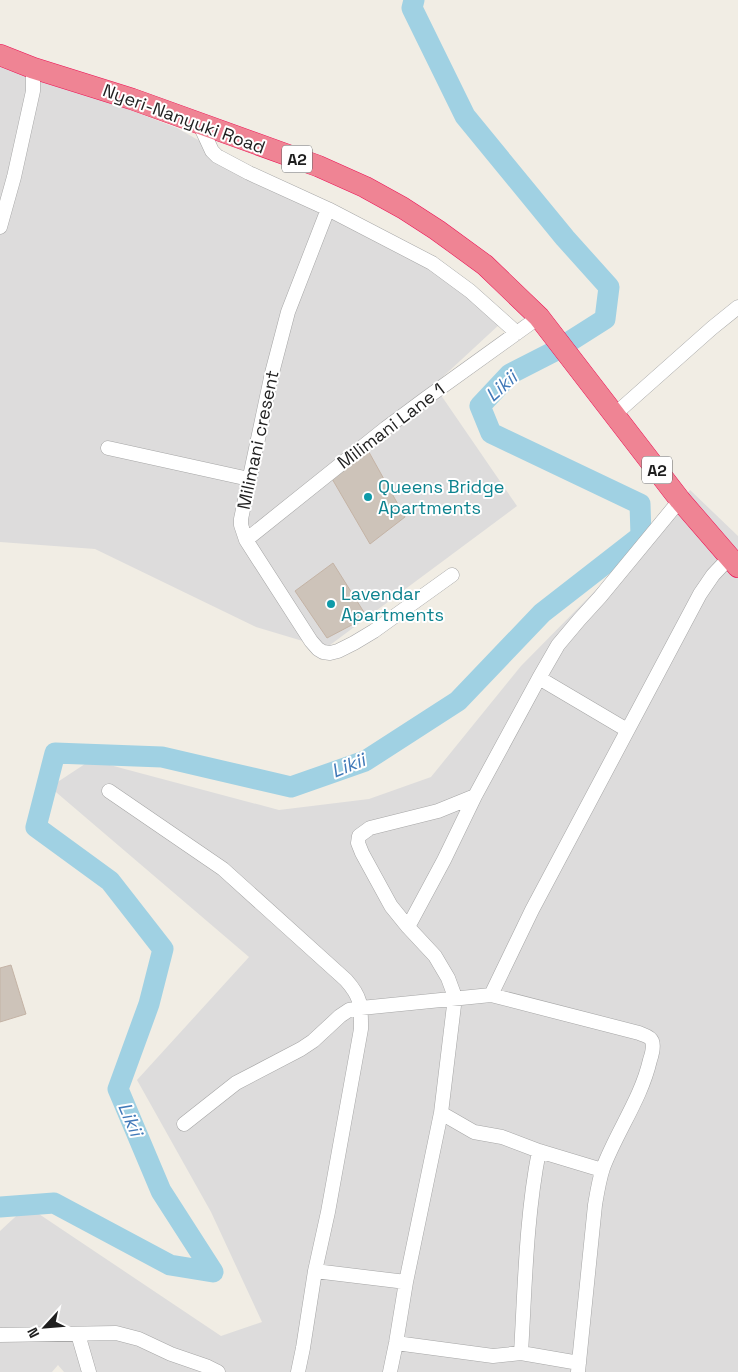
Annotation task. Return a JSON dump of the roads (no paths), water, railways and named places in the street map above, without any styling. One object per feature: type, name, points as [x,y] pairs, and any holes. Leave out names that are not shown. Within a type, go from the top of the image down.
[{"type":"highway","name":"Nyeri-Nanyuki Road","points":[[0,55],[33,68],[132,98],[318,166],[365,187],[403,208],[438,230],[485,265],[539,317],[614,415]]},
{"type":"highway","name":"A2","points":[[614,415],[680,500],[734,563]]},
{"type":"street","points":[[0,227],[14,177],[33,91],[33,68]]},
{"type":"street","points":[[199,123],[212,151],[217,156],[249,173],[328,209],[432,263],[470,291],[517,333]]},
{"type":"street","name":"Milimani cresent","points":[[328,209],[288,312],[272,373],[241,519],[246,540],[311,641],[318,649],[330,654],[374,631],[452,575]]},
{"type":"street","points":[[614,415],[712,328],[738,308]]},
{"type":"street","name":"Milimani Lane 1","points":[[246,540],[386,428],[539,317]]},
{"type":"street","points":[[108,448],[249,479]]},
{"type":"street","points":[[408,927],[444,860],[475,796],[538,678],[558,645],[680,500]]},
{"type":"street","points":[[491,995],[532,910],[706,584],[713,575],[734,563]]},
{"type":"street","points":[[538,678],[627,730]]},
{"type":"street","points":[[109,791],[223,869],[346,980],[355,991],[361,1008],[361,1029],[328,1212],[315,1271],[298,1372]]},
{"type":"street","points":[[390,1372],[406,1282],[441,1113],[456,998],[448,978],[435,956],[391,906],[362,853],[358,844],[359,836],[370,828],[438,811],[475,796]]},
{"type":"street","points":[[184,1124],[236,1083],[313,1041],[349,1010],[491,995],[649,1038],[653,1049],[639,1095],[602,1170],[595,1205],[579,1367],[522,1353],[493,1356],[396,1342]]},
{"type":"street","points":[[441,1113],[474,1132],[502,1137],[539,1151],[602,1170]]},
{"type":"street","points":[[522,1353],[529,1218],[539,1151]]},
{"type":"street","points":[[315,1271],[406,1282]]},
{"type":"street","points":[[0,1335],[116,1333],[139,1339],[171,1354],[218,1372]]},
{"type":"street","points":[[78,1334],[89,1372]]},
{"type":"waterway","name":"Likii","points":[[0,1207],[54,1203],[170,1265],[213,1272],[161,1191],[118,1089],[149,1004],[163,949],[110,881],[36,827],[55,753],[162,757],[291,787],[365,761],[458,701],[542,613],[641,536],[640,504],[491,433],[480,406],[510,374],[553,352],[605,319],[609,287],[565,238],[465,116],[412,8],[414,0]]},
{"type":"place","name":"Queens Bridge Apartments","points":[[368,497]]},
{"type":"place","name":"Lavendar Apartments","points":[[331,604]]}]
